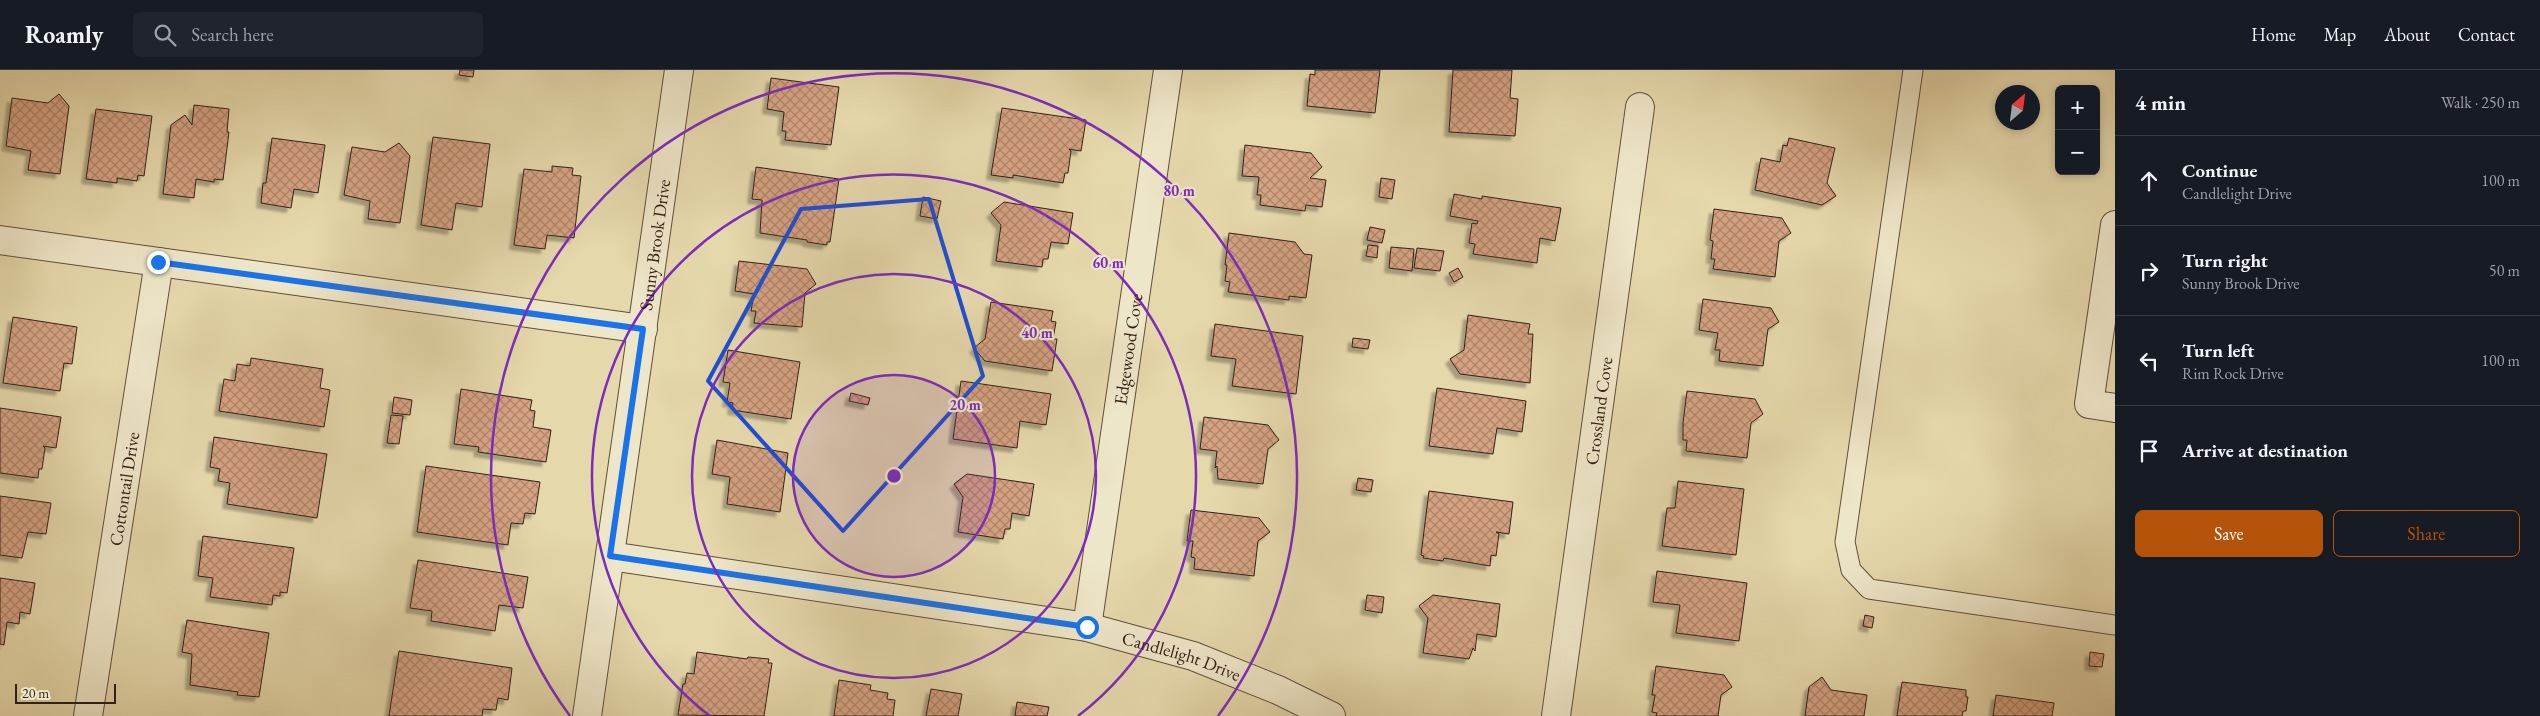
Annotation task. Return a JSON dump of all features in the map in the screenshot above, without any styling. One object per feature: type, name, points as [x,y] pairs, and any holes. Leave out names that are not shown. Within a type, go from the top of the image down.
[{"type":"street","name":"Sunny Brook Drive","points":[[587,716],[679,70]]},
{"type":"street","name":"Edgewood Cove","points":[[1087,627],[1168,70]]},
{"type":"street","name":"Crossland Cove","points":[[1556,716],[1640,107]]},
{"type":"street","points":[[2102,406],[2115,225]]},
{"type":"street","points":[[0,240],[643,329]]},
{"type":"street","name":"Cottontail Drive","points":[[88,716],[158,262]]},
{"type":"street","name":"Candlelight Drive","points":[[610,556],[1087,627],[1193,656],[1278,690],[1331,716]]},
{"type":"lane","points":[[1914,70],[1845,542],[1851,570],[1869,589],[2115,625]]},
{"type":"highlighted area","points":[[929,199],[983,376],[843,531],[708,381],[801,209]]},
{"type":"building","points":[[460,70],[474,70],[473,77],[459,75]]},
{"type":"building","points":[[1315,70],[1380,70],[1375,113],[1307,106],[1310,74],[1315,75]]},
{"type":"building","points":[[1453,70],[1512,70],[1510,98],[1518,99],[1515,136],[1449,132]]},
{"type":"building","points":[[771,78],[839,87],[831,145],[785,140],[786,131],[782,131],[784,112],[767,109]]},
{"type":"building","points":[[59,94],[69,106],[60,174],[28,170],[31,151],[6,146],[12,98],[48,103]]},
{"type":"building","points":[[194,105],[229,109],[227,132],[229,132],[223,180],[214,179],[214,182],[196,179],[194,198],[163,194],[171,125],[185,115],[192,125]]},
{"type":"building","points":[[1002,108],[1086,120],[1081,151],[1069,149],[1071,151],[1068,173],[1065,173],[1063,183],[1013,175],[1013,178],[991,175]]},
{"type":"building","points":[[96,109],[152,116],[144,176],[138,175],[137,181],[117,178],[117,183],[86,179]]},
{"type":"building","points":[[433,137],[490,144],[482,207],[456,203],[452,230],[421,225]]},
{"type":"building","points":[[272,138],[325,145],[318,193],[294,189],[291,208],[261,203],[263,183],[266,183]]},
{"type":"building","points":[[1789,138],[1835,148],[1827,183],[1836,196],[1822,205],[1755,190],[1761,158],[1780,162],[1783,145],[1787,146]]},
{"type":"building","points":[[399,143],[410,156],[400,223],[368,219],[370,201],[344,195],[352,147],[385,152]]},
{"type":"building","points":[[1245,145],[1311,153],[1322,167],[1310,178],[1326,180],[1322,207],[1306,205],[1305,211],[1260,205],[1261,195],[1257,195],[1259,177],[1242,176]]},
{"type":"building","points":[[552,166],[573,168],[572,175],[581,176],[574,238],[547,235],[545,249],[514,245],[524,169],[552,172]]},
{"type":"building","points":[[756,167],[839,179],[830,242],[827,242],[827,245],[760,233],[762,200],[752,199]]},
{"type":"building","points":[[1381,178],[1395,180],[1392,199],[1379,197]]},
{"type":"building","points":[[1454,194],[1482,199],[1482,196],[1561,208],[1555,241],[1540,238],[1537,263],[1473,254],[1475,244],[1469,243],[1472,223],[1477,224],[1478,221],[1450,216]]},
{"type":"building","points":[[923,197],[941,201],[937,219],[920,216]]},
{"type":"building","points":[[1004,202],[1073,213],[1068,244],[1051,242],[1048,259],[1043,259],[1042,267],[996,261],[1001,225],[991,213]]},
{"type":"building","points":[[1714,209],[1782,218],[1791,233],[1779,241],[1775,277],[1713,269],[1715,259],[1711,259],[1713,241],[1710,240]]},
{"type":"building","points":[[1370,227],[1385,230],[1382,243],[1367,240]]},
{"type":"building","points":[[1229,233],[1295,242],[1304,254],[1312,255],[1306,298],[1289,296],[1289,300],[1228,292],[1230,282],[1225,281],[1227,265],[1225,265]]},
{"type":"building","points":[[1368,245],[1378,246],[1377,258],[1366,256]]},
{"type":"building","points":[[1391,247],[1414,249],[1412,271],[1389,268]]},
{"type":"building","points":[[1417,248],[1444,251],[1440,271],[1414,268]]},
{"type":"building","points":[[739,261],[807,269],[816,284],[805,293],[802,327],[754,323],[756,311],[751,311],[754,294],[735,291]]},
{"type":"building","points":[[1458,268],[1463,277],[1454,282],[1449,273]]},
{"type":"building","points":[[1703,299],[1771,308],[1779,322],[1768,329],[1763,366],[1719,361],[1720,350],[1715,350],[1718,333],[1699,330]]},
{"type":"building","points":[[991,302],[1053,311],[1051,321],[1056,322],[1053,339],[1057,339],[1052,371],[985,361],[974,348],[985,339]]},
{"type":"building","points":[[1468,315],[1530,324],[1528,334],[1533,334],[1530,383],[1460,374],[1450,359],[1464,350]]},
{"type":"building","points":[[13,317],[77,327],[72,364],[64,363],[60,391],[3,383]]},
{"type":"building","points":[[1215,324],[1303,336],[1296,394],[1232,386],[1236,359],[1211,356]]},
{"type":"building","points":[[1353,338],[1370,340],[1368,349],[1352,347]]},
{"type":"building","points":[[728,350],[800,362],[791,419],[732,410],[733,403],[727,402],[730,383],[723,382]]},
{"type":"building","points":[[251,358],[323,369],[320,388],[330,390],[324,427],[219,411],[224,379],[235,381],[237,364],[250,366]]},
{"type":"building","points":[[961,381],[1051,394],[1046,425],[1020,421],[1017,448],[953,439]]},
{"type":"building","points":[[1437,388],[1526,401],[1522,432],[1497,428],[1493,454],[1429,446]]},
{"type":"building","points":[[461,389],[532,400],[530,410],[535,411],[533,427],[551,430],[546,462],[478,452],[479,447],[454,444]]},
{"type":"building","points":[[1687,391],[1755,399],[1763,414],[1751,423],[1747,458],[1686,451],[1687,440],[1683,440],[1683,423]]},
{"type":"building","points":[[851,393],[870,398],[868,405],[849,401]]},
{"type":"building","points":[[394,397],[412,400],[410,415],[392,413]]},
{"type":"building","points":[[0,408],[61,417],[56,448],[43,446],[45,448],[42,469],[39,469],[38,478],[0,473]]},
{"type":"building","points":[[391,415],[403,416],[399,444],[387,443]]},
{"type":"building","points":[[1204,417],[1268,425],[1279,440],[1268,449],[1263,484],[1218,479],[1217,466],[1215,468],[1217,451],[1200,449]]},
{"type":"building","points":[[214,437],[327,454],[317,518],[227,504],[230,483],[218,481],[220,469],[210,467]]},
{"type":"building","points":[[717,440],[788,453],[780,512],[727,504],[730,477],[712,474]]},
{"type":"building","points":[[426,466],[540,482],[535,514],[525,513],[523,524],[511,523],[508,545],[417,532]]},
{"type":"building","points":[[967,474],[1034,484],[1029,516],[1012,513],[1010,529],[1005,529],[1003,539],[958,532],[963,497],[954,484]]},
{"type":"building","points":[[1358,478],[1373,480],[1371,492],[1356,490]]},
{"type":"building","points":[[1678,481],[1744,489],[1736,555],[1662,546],[1667,508],[1675,508]]},
{"type":"building","points":[[1429,491],[1513,502],[1509,534],[1496,532],[1499,534],[1496,556],[1491,555],[1490,566],[1444,558],[1443,561],[1423,558],[1424,556],[1421,555]]},
{"type":"building","points":[[0,496],[51,503],[46,534],[28,532],[22,558],[0,555]]},
{"type":"building","points":[[1191,510],[1259,518],[1270,532],[1258,541],[1254,576],[1194,569],[1195,558],[1191,557],[1193,541],[1187,541]]},
{"type":"building","points":[[203,536],[294,548],[287,593],[280,592],[280,596],[273,595],[272,605],[210,597],[213,578],[198,576]]},
{"type":"building","points":[[418,560],[528,577],[523,608],[499,605],[495,631],[431,621],[432,611],[410,608]]},
{"type":"building","points":[[1657,571],[1747,583],[1739,641],[1676,633],[1680,605],[1653,602]]},
{"type":"building","points":[[0,578],[35,583],[30,614],[20,612],[19,624],[7,622],[4,645],[0,644]]},
{"type":"building","points":[[1367,595],[1384,597],[1382,613],[1365,610]]},
{"type":"building","points":[[1433,595],[1500,604],[1496,637],[1477,634],[1475,651],[1473,648],[1469,659],[1423,653],[1428,618],[1419,606]]},
{"type":"building","points":[[1865,615],[1874,617],[1872,628],[1863,626]]},
{"type":"building","points":[[187,620],[269,633],[259,697],[237,695],[238,692],[190,685],[192,654],[182,652]]},
{"type":"building","points":[[399,651],[512,668],[508,700],[498,698],[496,710],[483,709],[482,716],[389,716]]},
{"type":"building","points":[[697,652],[747,659],[748,657],[769,659],[768,663],[772,663],[764,716],[678,715],[683,684],[685,684],[687,673],[694,674]]},
{"type":"building","points":[[2090,652],[2104,654],[2102,667],[2089,666]]},
{"type":"building","points":[[1656,666],[1724,675],[1732,687],[1721,695],[1718,716],[1656,716],[1657,713],[1652,712],[1655,695],[1652,695]]},
{"type":"building","points":[[1822,677],[1831,690],[1867,695],[1864,716],[1805,716],[1809,687]]},
{"type":"building","points":[[839,680],[871,685],[870,690],[888,693],[887,699],[895,700],[893,716],[834,716]]},
{"type":"building","points":[[1902,682],[1966,690],[1966,697],[1968,697],[1966,711],[1963,711],[1962,716],[1897,716]]},
{"type":"building","points":[[931,689],[962,694],[958,716],[926,716]]},
{"type":"building","points":[[1996,695],[2054,703],[2052,716],[1993,716]]},
{"type":"building","points":[[1017,702],[1049,707],[1047,716],[1015,716]]},
{"type":"route","points":[[158,262],[643,329],[610,556],[1087,627]]}]
